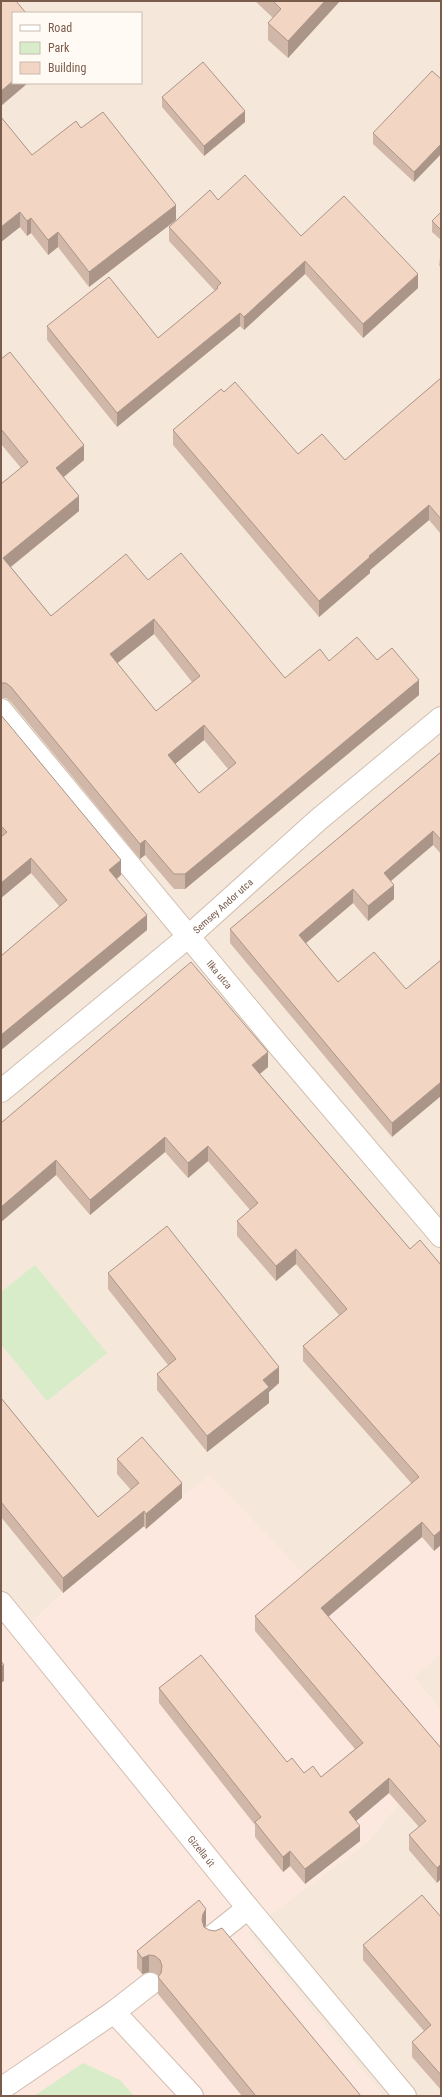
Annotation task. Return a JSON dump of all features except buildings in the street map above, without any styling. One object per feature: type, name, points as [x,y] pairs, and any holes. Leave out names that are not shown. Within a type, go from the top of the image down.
[{"type":"street","name":"Ilka utca","points":[[1,710],[188,936],[441,1236]]},
{"type":"street","name":"Semsey Andor utca","points":[[1,1091],[188,936],[318,820],[441,718]]},
{"type":"street","name":"Gizella út","points":[[1,1603],[248,1908],[406,2096]]},
{"type":"street","points":[[214,1935],[248,1908]]},
{"type":"street","points":[[1,2088],[114,2012],[150,1984]]},
{"type":"street","points":[[114,2012],[192,2096]]},
{"type":"shaded area","points":[[1,1],[441,1],[441,1464],[304,1574],[63,1593],[15,1639],[1,1622]]},
{"type":"shaded area","points":[[441,1464],[441,1653],[413,1677],[441,1710],[441,1753],[367,1842],[247,1932],[383,2096],[1,2096],[1,1622],[15,1639],[63,1593],[210,1475],[304,1574]]},
{"type":"shaded area","points":[[441,1653],[441,1710],[413,1677]]},
{"type":"shaded area","points":[[441,1753],[441,2096],[383,2096],[247,1932],[367,1842]]},
{"type":"green space","points":[[35,1265],[107,1353],[47,1401],[1,1344],[1,1292]]},
{"type":"green space","points":[[83,2063],[120,2080],[134,2096],[34,2096]]}]
